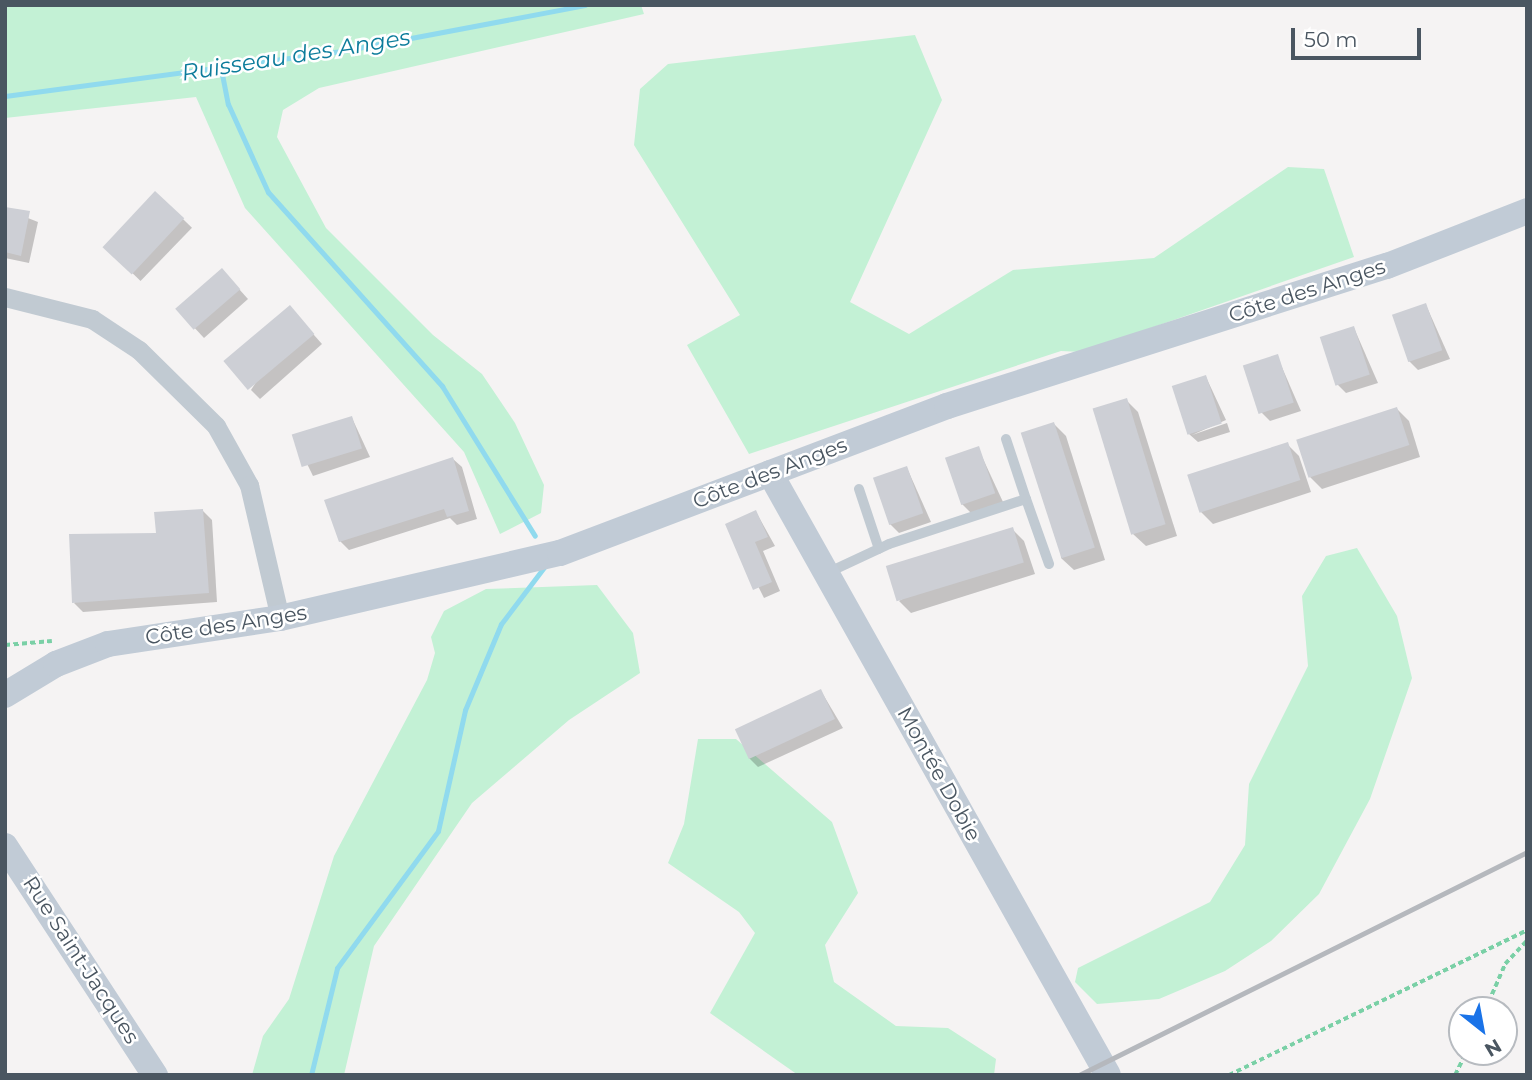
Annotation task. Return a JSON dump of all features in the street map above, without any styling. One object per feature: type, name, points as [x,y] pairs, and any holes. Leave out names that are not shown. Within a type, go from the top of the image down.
[{"type":"street","name":"Côte des Anges","points":[[5,695],[56,664],[108,644],[280,618],[524,565],[947,406],[1387,266],[1527,211]]},
{"type":"street","points":[[5,297],[92,319],[139,350],[216,426],[249,485],[280,618]]},
{"type":"street","name":"Montée Dobie","points":[[770,473],[1108,1075]]},
{"type":"street","name":"Rue Saint-Jacques","points":[[5,846],[155,1075]]},
{"type":"lane","points":[[1006,439],[1049,564]]},
{"type":"lane","points":[[859,489],[879,549]]},
{"type":"lane","points":[[827,573],[879,549],[1026,499]]},
{"type":"path","points":[[1229,1075],[1527,930]]},
{"type":"path","points":[[1491,996],[1505,964],[1527,940]]},
{"type":"green space","points":[[641,5],[644,14],[319,88],[283,110],[277,137],[326,228],[433,335],[482,374],[515,423],[544,485],[541,513],[500,534],[464,452],[245,208],[196,97],[5,118],[5,7]]},
{"type":"green space","points":[[915,35],[942,100],[850,302],[909,334],[1013,270],[1154,258],[1288,167],[1324,169],[1354,257],[1082,352],[1061,351],[749,454],[687,345],[740,315],[634,145],[640,89],[668,64]]},
{"type":"green space","points":[[1357,548],[1397,616],[1412,678],[1370,799],[1319,894],[1271,941],[1225,971],[1159,999],[1097,1004],[1075,982],[1078,968],[1210,902],[1245,845],[1249,784],[1308,666],[1302,596],[1326,556]]},
{"type":"green space","points":[[597,585],[633,633],[640,673],[569,720],[472,803],[374,946],[344,1075],[252,1075],[263,1036],[289,999],[334,856],[427,680],[435,653],[431,637],[444,611],[486,589]]},
{"type":"green space","points":[[698,739],[736,739],[832,822],[858,893],[825,945],[834,982],[896,1026],[948,1028],[996,1059],[994,1075],[798,1075],[710,1013],[755,933],[739,912],[668,863],[684,824]]},
{"type":"building","points":[[155,191],[184,218],[132,275],[102,247]]},
{"type":"building","points":[[5,207],[30,211],[21,256],[5,252]]},
{"type":"building","points":[[222,268],[240,289],[194,330],[175,309]]},
{"type":"building","points":[[1426,303],[1442,350],[1408,362],[1392,315]]},
{"type":"building","points":[[290,305],[314,334],[248,390],[223,361]]},
{"type":"building","points":[[1354,326],[1370,375],[1336,386],[1320,337]]},
{"type":"building","points":[[1278,354],[1294,403],[1259,414],[1243,365]]},
{"type":"building","points":[[1206,375],[1222,424],[1188,435],[1172,386]]},
{"type":"building","points":[[1127,398],[1166,524],[1131,535],[1093,409]]},
{"type":"building","points":[[1397,407],[1409,445],[1309,478],[1296,440]]},
{"type":"building","points":[[352,416],[362,449],[302,467],[292,434]]},
{"type":"building","points":[[1054,422],[1095,548],[1062,558],[1021,433]]},
{"type":"building","points":[[1288,442],[1300,480],[1200,513],[1187,475]]},
{"type":"building","points":[[979,446],[995,493],[961,505],[945,458]]},
{"type":"building","points":[[453,457],[469,511],[447,517],[444,509],[339,542],[324,500]]},
{"type":"building","points":[[907,466],[923,513],[889,525],[873,478]]},
{"type":"building","points":[[203,509],[209,593],[72,603],[69,534],[156,533],[154,512]]},
{"type":"building","points":[[756,510],[768,537],[755,542],[772,582],[753,590],[725,524]]},
{"type":"building","points":[[1013,527],[1024,562],[897,601],[886,566]]},
{"type":"building","points":[[821,689],[835,719],[749,759],[735,729]]},
{"type":"waterway","name":"Ruisseau des Anges","points":[[5,96],[342,51],[585,5]]},
{"type":"waterway","points":[[221,69],[228,104],[268,192],[442,386],[535,536]]},
{"type":"waterway","points":[[311,1075],[337,968],[438,831],[465,710],[501,624],[545,566]]},
{"type":"railway","points":[[1079,1075],[1527,852]]}]
